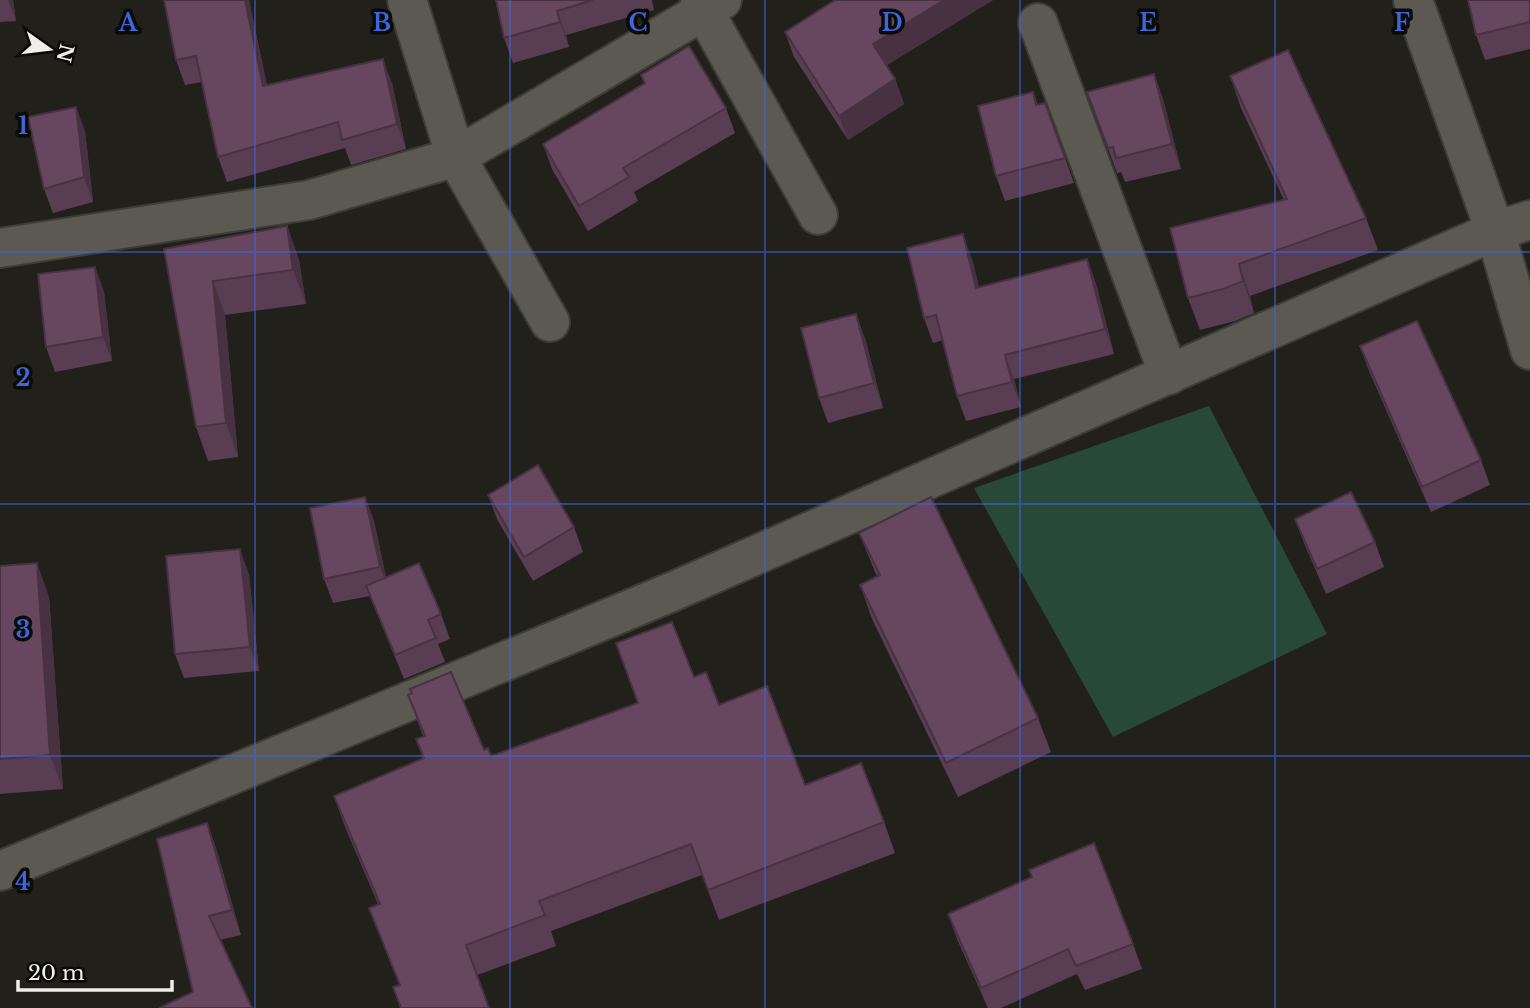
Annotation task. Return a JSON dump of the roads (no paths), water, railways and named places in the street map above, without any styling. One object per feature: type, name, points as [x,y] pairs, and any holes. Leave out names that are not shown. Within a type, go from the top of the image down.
[{"type":"street","points":[[407,0],[456,157],[550,321]]},
{"type":"street","points":[[1413,0],[1513,226],[1530,350]]},
{"type":"street","points":[[0,248],[309,200],[456,157],[709,4],[818,215]]},
{"type":"street","points":[[1038,23],[1169,375]]},
{"type":"street","points":[[0,871],[686,586],[1513,226]]}]
